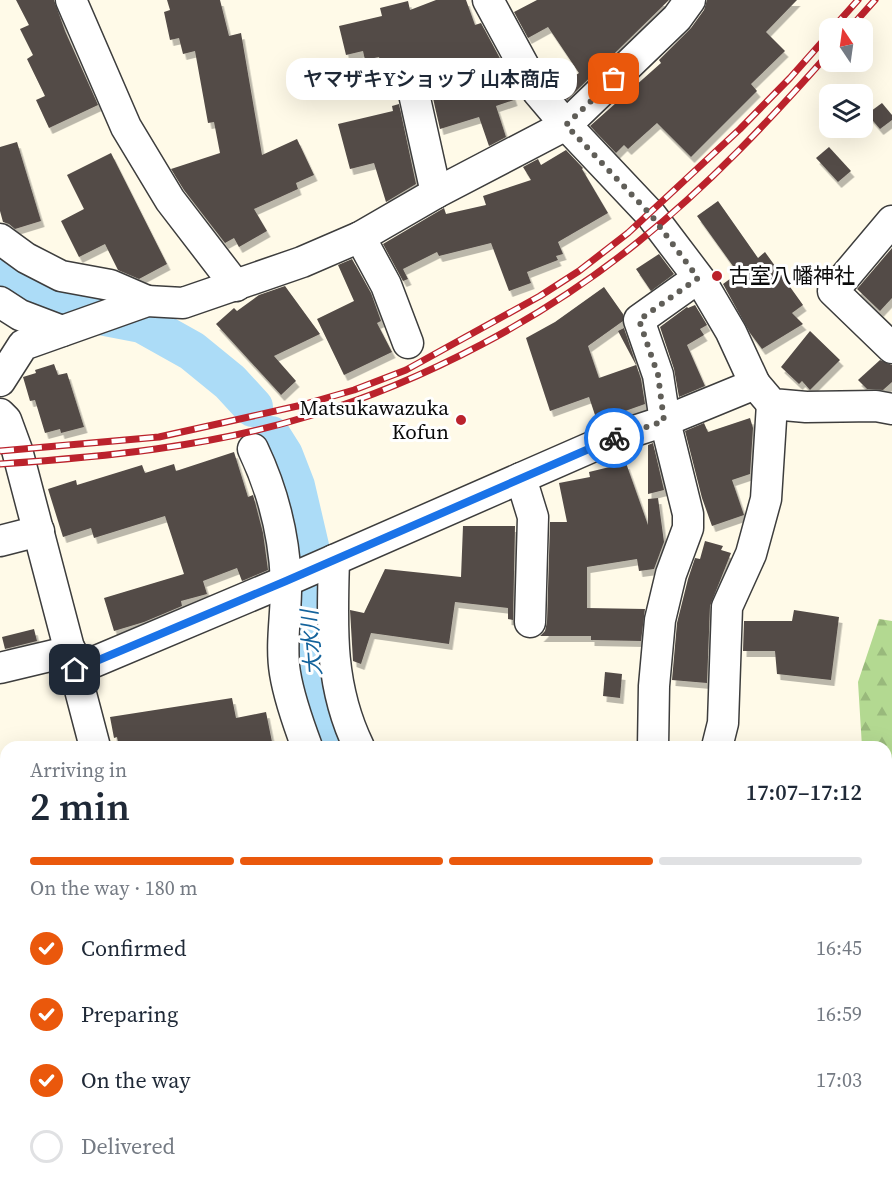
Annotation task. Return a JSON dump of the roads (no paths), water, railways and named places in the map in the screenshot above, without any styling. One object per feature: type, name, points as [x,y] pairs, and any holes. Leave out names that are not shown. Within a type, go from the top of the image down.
[{"type":"street","points":[[71,0],[126,127],[170,200],[236,286]]},
{"type":"street","points":[[488,0],[538,92],[651,215],[698,278],[731,332],[763,394],[766,499],[751,554],[727,607],[723,723],[718,741]]},
{"type":"street","points":[[0,381],[23,345],[140,303],[183,303],[302,262],[360,237],[436,193],[566,125],[677,18],[690,0]]},
{"type":"street","points":[[410,76],[436,193]]},
{"type":"street","points":[[892,221],[833,291],[892,348]]},
{"type":"street","points":[[360,237],[386,285],[408,343]]},
{"type":"street","points":[[0,239],[26,258],[61,276],[110,285],[140,303]]},
{"type":"street","points":[[653,741],[654,686],[660,620],[671,574],[688,528],[688,514],[664,421],[658,375],[639,320],[698,278]]},
{"type":"street","points":[[0,302],[20,315],[67,329]]},
{"type":"street","points":[[0,668],[73,660],[289,580],[610,439],[664,421],[763,394],[806,407],[876,406],[892,408]]},
{"type":"street","points":[[0,414],[6,420],[17,450],[93,741]]},
{"type":"street","points":[[253,449],[266,477],[277,510],[289,580],[284,671],[305,741]]},
{"type":"street","points":[[521,478],[533,518],[530,622]]},
{"type":"street","points":[[0,542],[39,531]]},
{"type":"street","points":[[330,561],[334,663],[341,699],[356,741]]},
{"type":"waterway","name":"大水川","points":[[0,278],[8,285],[64,308],[142,323],[192,351],[230,382],[253,407]]},
{"type":"waterway","name":"大水川","points":[[271,436],[283,455],[295,486],[309,546],[306,642],[314,689],[331,741]]},
{"type":"railway","points":[[842,18],[858,0]]},
{"type":"railway","points":[[859,18],[875,0]]},
{"type":"railway","points":[[0,451],[159,437],[302,405],[354,390],[406,370],[540,296],[579,271],[628,233],[740,129],[819,45]]},
{"type":"railway","points":[[0,464],[117,454],[233,436],[353,402],[439,366],[523,321],[602,270],[638,242],[690,198],[738,151],[819,64]]},
{"type":"place","name":"ヤマザキYショップ 山本商店","points":[[614,79]]},
{"type":"place","name":"古室八幡神社","points":[[717,276]]},
{"type":"place","name":"Matsukawazuka Kofun","points":[[461,420]]}]
